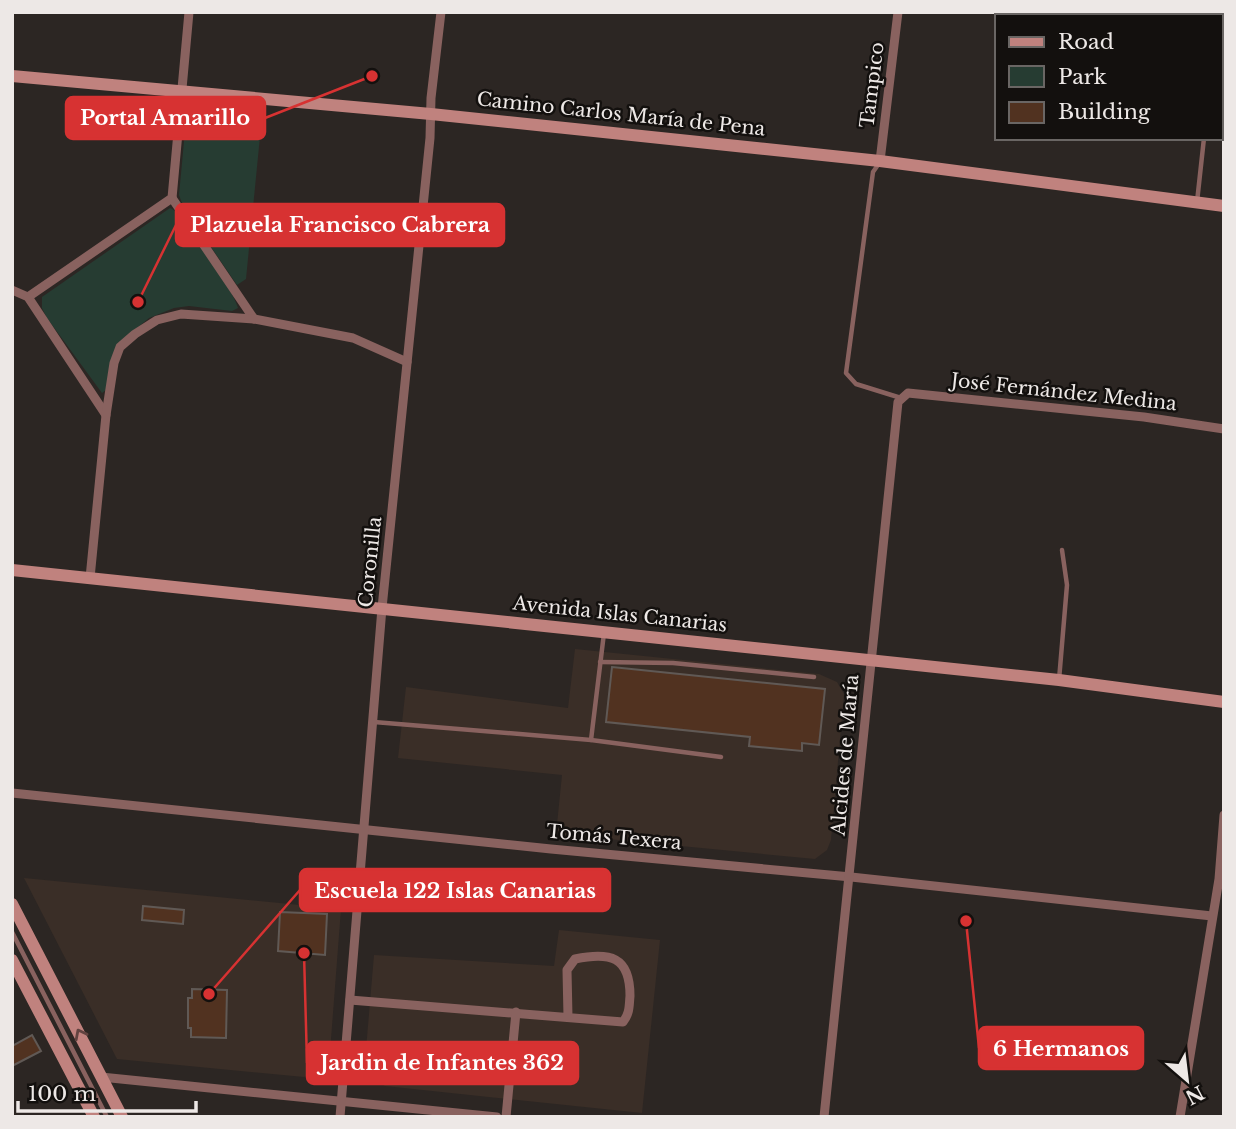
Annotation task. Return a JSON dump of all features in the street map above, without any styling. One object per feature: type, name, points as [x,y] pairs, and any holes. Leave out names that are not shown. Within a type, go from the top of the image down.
[{"type":"street","points":[[189,12],[172,198],[254,319]]},
{"type":"street","name":"Coronilla","points":[[340,1117],[383,608],[441,12]]},
{"type":"street","name":"Tampico","points":[[880,161],[898,12]]},
{"type":"street","name":"Camino Carlos María de Pena","points":[[12,76],[431,114],[880,161],[1224,206]]},
{"type":"street","points":[[28,297],[172,198]]},
{"type":"street","points":[[12,290],[28,297],[106,415]]},
{"type":"street","points":[[90,578],[106,415],[114,363],[120,347],[150,324],[181,314],[254,319],[352,338],[407,362]]},
{"type":"street","name":"José Fernández Medina","points":[[901,398],[908,393],[1040,405],[1224,429]]},
{"type":"street","name":"Alcides de María","points":[[824,1117],[851,877],[898,402],[901,398]]},
{"type":"street","name":"Avenida Islas Canarias","points":[[12,570],[1059,680],[1224,702]]},
{"type":"street","name":"Tomás Texera","points":[[12,793],[1212,916]]},
{"type":"street","points":[[1180,1117],[1219,878],[1224,815]]},
{"type":"street","points":[[12,904],[122,1117]]},
{"type":"street","points":[[350,1000],[623,1022],[629,1014],[630,991],[630,979],[624,965],[612,958],[596,955],[575,959],[568,970],[568,1017]]},
{"type":"street","points":[[12,960],[94,1117]]},
{"type":"street","points":[[506,1117],[516,1013]]},
{"type":"street","points":[[102,1077],[497,1117]]},
{"type":"lane","points":[[1197,202],[1204,140]]},
{"type":"lane","points":[[880,161],[873,172],[846,373],[856,384],[901,398]]},
{"type":"lane","points":[[1059,680],[1067,585],[1062,550]]},
{"type":"lane","points":[[590,740],[604,632]]},
{"type":"lane","points":[[600,662],[662,662],[814,677]]},
{"type":"lane","points":[[373,722],[590,740],[721,757]]},
{"type":"lane","points":[[12,932],[107,1117]]},
{"type":"shaded area","points":[[575,649],[819,674],[837,682],[844,694],[831,840],[827,850],[815,859],[556,834],[562,775],[398,758],[406,687],[568,708]]},
{"type":"shaded area","points":[[24,878],[341,909],[330,1052],[326,1062],[318,1071],[304,1077],[117,1059]]},
{"type":"shaded area","points":[[559,930],[660,940],[642,1113],[385,1086],[374,1080],[365,1061],[374,955],[554,966]]},
{"type":"green space","points":[[191,98],[263,106],[246,279],[237,285],[183,206],[179,195],[187,109]]},
{"type":"green space","points":[[170,208],[186,223],[207,253],[238,308],[232,311],[189,306],[174,308],[149,318],[120,342],[106,390],[102,393],[47,318],[42,308],[42,297]]},
{"type":"building","points":[[612,667],[825,689],[819,745],[802,743],[802,751],[749,746],[750,737],[606,722]]},
{"type":"building","points":[[143,906],[184,910],[183,924],[142,920]]},
{"type":"building","points":[[280,912],[327,914],[325,955],[278,951]]},
{"type":"building","points":[[192,989],[227,990],[226,1038],[191,1037],[191,1028],[188,1028],[188,998],[192,998]]},
{"type":"building","points":[[32,1035],[41,1051],[12,1066],[12,1046]]},
{"type":"place","name":"Portal Amarillo","points":[[372,76]]},
{"type":"place","name":"Plazuela Francisco Cabrera","points":[[138,302]]},
{"type":"place","name":"6 Hermanos","points":[[966,921]]},
{"type":"place","name":"Jardin de Infantes 362","points":[[304,953]]},
{"type":"place","name":"Escuela 122 Islas Canarias","points":[[209,994]]}]
